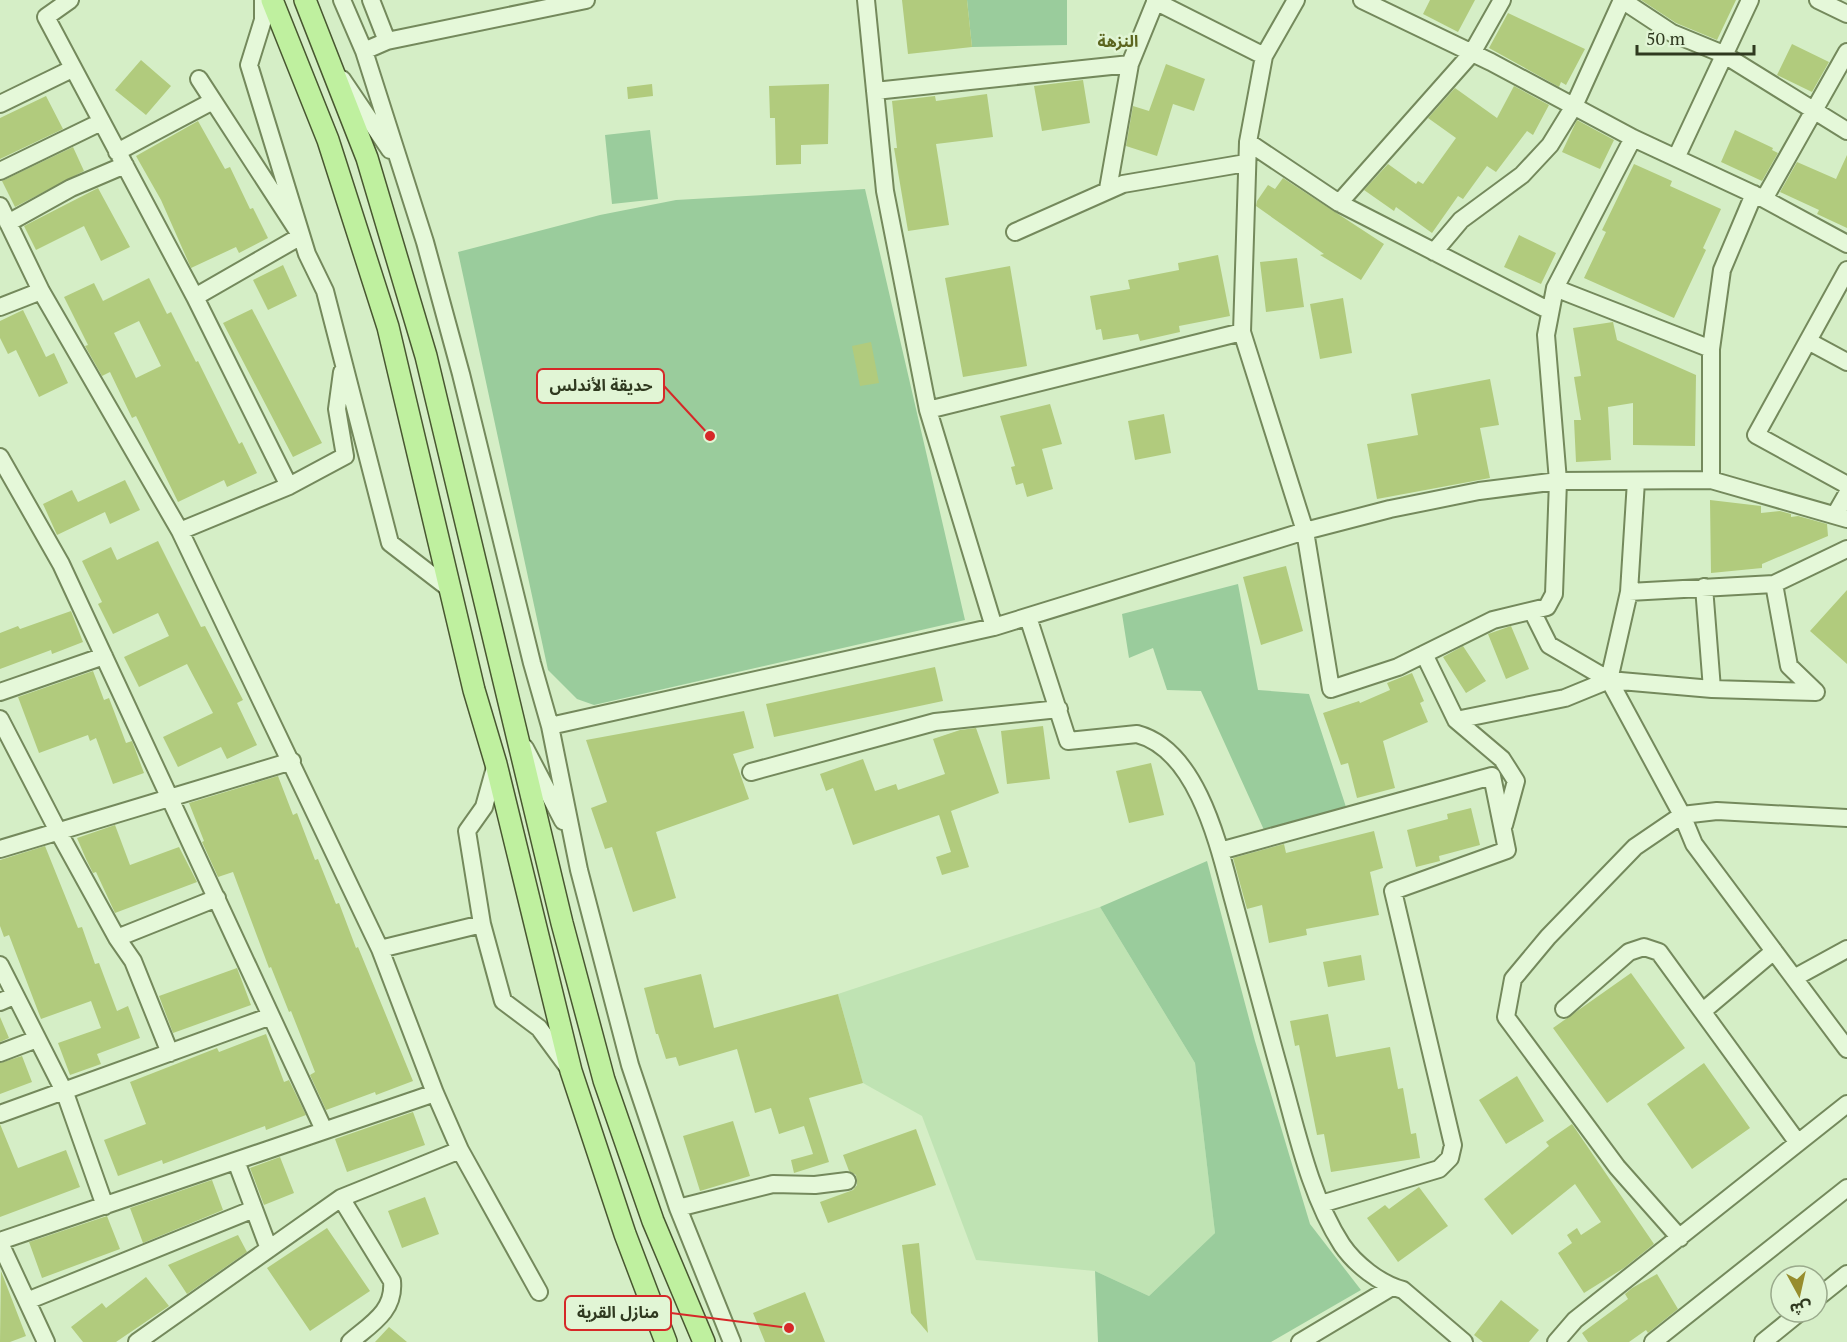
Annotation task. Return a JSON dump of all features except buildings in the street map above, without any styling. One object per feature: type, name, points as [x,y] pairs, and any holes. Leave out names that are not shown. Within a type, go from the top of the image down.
[{"type":"main road","points":[[272,0],[328,140],[388,327],[474,690],[496,764],[571,1071],[625,1234],[666,1342]]},
{"type":"main road","points":[[305,0],[367,158],[426,356],[519,736],[562,923],[604,1080],[653,1221],[704,1342]]},
{"type":"street","points":[[70,0],[46,17],[195,297],[289,486]]},
{"type":"street","points":[[263,0],[263,20],[249,65],[307,254],[325,291],[390,543],[451,590]]},
{"type":"street","points":[[342,0],[364,51],[401,166],[425,242],[461,374],[532,663],[550,726],[572,837],[630,1065],[678,1208],[732,1342]]},
{"type":"street","points":[[371,0],[387,41]]},
{"type":"street","points":[[364,51],[387,41],[586,0]]},
{"type":"street","points":[[866,0],[885,191],[928,410],[994,627]]},
{"type":"street","points":[[1296,0],[1264,56],[1248,142],[1242,332],[1305,531],[1331,689],[1398,667],[1493,620],[1547,607],[1554,594],[1558,481],[1546,335],[1550,311],[1555,288],[1633,138]]},
{"type":"street","points":[[1362,0],[1472,52],[1633,138],[1759,197],[1847,244]]},
{"type":"street","points":[[1339,203],[1472,52],[1502,0]]},
{"type":"street","points":[[1434,252],[1461,220],[1529,167],[1550,145],[1574,106],[1622,0],[1672,33],[1723,54],[1847,131]]},
{"type":"street","points":[[1676,158],[1750,0]]},
{"type":"street","points":[[1818,0],[1847,14]]},
{"type":"street","points":[[1108,189],[1130,64],[1155,1],[1264,56]]},
{"type":"street","points":[[1711,480],[1711,349],[1722,270],[1759,197],[1814,112],[1847,52]]},
{"type":"street","points":[[328,58],[401,166]]},
{"type":"street","points":[[875,92],[1130,64]]},
{"type":"street","points":[[0,104],[72,69]]},
{"type":"street","points":[[199,80],[211,102],[301,236]]},
{"type":"street","points":[[8,223],[121,159],[211,102]]},
{"type":"street","points":[[0,171],[101,122]]},
{"type":"street","points":[[1248,142],[1339,203],[1550,311]]},
{"type":"street","points":[[1015,232],[1123,183],[1246,163]]},
{"type":"street","points":[[0,206],[41,291],[180,531],[380,949],[435,1094],[460,1150],[539,1292]]},
{"type":"street","points":[[195,297],[301,236]]},
{"type":"street","points":[[1847,270],[1756,435],[1847,485]]},
{"type":"street","points":[[1555,288],[1711,349]]},
{"type":"street","points":[[0,307],[41,291]]},
{"type":"street","points":[[928,410],[1242,332]]},
{"type":"street","points":[[1808,341],[1847,362]]},
{"type":"street","points":[[180,531],[289,486],[345,456],[337,409],[344,364]]},
{"type":"street","points":[[0,457],[61,564],[324,1131]]},
{"type":"street","points":[[550,726],[994,627],[1305,531],[1390,509],[1479,491],[1558,481],[1711,480],[1841,517],[1847,494]]},
{"type":"street","points":[[1636,481],[1629,592],[1609,680],[1682,815],[1694,844],[1847,1049]]},
{"type":"street","points":[[1629,592],[1774,584],[1847,549]]},
{"type":"street","points":[[1532,611],[1549,645],[1609,680],[1712,689],[1816,692],[1789,666],[1774,584]]},
{"type":"street","points":[[1704,587],[1712,689]]},
{"type":"street","points":[[1028,617],[1068,741],[1137,734],[1160,744],[1186,772],[1213,825],[1296,1131],[1321,1204],[1343,1246],[1366,1270],[1392,1287],[1403,1290],[1464,1342]]},
{"type":"street","points":[[1424,654],[1456,720],[1502,759],[1516,781],[1503,829]]},
{"type":"street","points":[[0,692],[104,656]]},
{"type":"street","points":[[1456,720],[1564,698],[1609,680]]},
{"type":"street","points":[[752,772],[935,722],[1059,709]]},
{"type":"street","points":[[0,719],[58,831],[117,938],[133,961],[170,1053]]},
{"type":"street","points":[[519,736],[572,837]]},
{"type":"street","points":[[0,849],[292,761]]},
{"type":"street","points":[[496,764],[484,807],[467,831],[482,924],[503,1001],[539,1028],[571,1071]]},
{"type":"street","points":[[1220,850],[1492,776],[1507,850],[1393,891],[1446,1110],[1453,1145],[1450,1158],[1439,1169],[1321,1204]]},
{"type":"street","points":[[1680,1238],[1617,1167],[1506,1017],[1512,979],[1548,937],[1635,847],[1682,815],[1717,811],[1847,818]]},
{"type":"street","points":[[117,938],[216,898]]},
{"type":"street","points":[[380,949],[482,924]]},
{"type":"street","points":[[1564,1009],[1629,952],[1644,947],[1659,952],[1798,1143]]},
{"type":"street","points":[[1794,978],[1847,949]]},
{"type":"street","points":[[1702,1011],[1774,951]]},
{"type":"street","points":[[0,965],[7,999],[37,1038],[65,1093],[105,1206]]},
{"type":"street","points":[[0,1114],[65,1093],[271,1016]]},
{"type":"street","points":[[0,1053],[37,1038]]},
{"type":"street","points":[[46,1342],[0,1242],[435,1094]]},
{"type":"street","points":[[1556,1342],[1575,1320],[1847,1104]]},
{"type":"street","points":[[137,1342],[341,1198],[460,1150]]},
{"type":"street","points":[[236,1161],[269,1249]]},
{"type":"street","points":[[678,1208],[773,1184],[815,1185],[847,1180]]},
{"type":"street","points":[[1653,1342],[1847,1188]]},
{"type":"street","points":[[341,1198],[392,1281],[393,1292],[391,1302],[383,1314],[350,1342]]},
{"type":"street","points":[[27,1300],[254,1209]]},
{"type":"street","points":[[1829,1288],[1847,1274]]},
{"type":"street","points":[[1300,1342],[1392,1287]]},
{"type":"street","points":[[1763,1342],[1785,1324]]},
{"type":"green space","points":[[967,0],[1067,0],[1067,45],[972,47]]},
{"type":"green space","points":[[650,130],[658,199],[612,204],[605,135]]},
{"type":"green space","points":[[865,189],[965,620],[594,705],[577,699],[548,670],[458,252],[600,215],[676,200]]},
{"type":"green space","points":[[1238,584],[1258,690],[1309,694],[1346,807],[1264,830],[1201,691],[1167,690],[1153,648],[1129,658],[1122,614]]},
{"type":"green space","points":[[1207,861],[1255,1041],[1310,1224],[1361,1290],[1271,1342],[1098,1342],[1095,1271],[1149,1296],[1215,1233],[1195,1063],[1100,907]]},
{"type":"green space","points":[[1100,907],[1195,1063],[1215,1233],[1149,1296],[1095,1271],[976,1260],[922,1116],[863,1083],[838,994]]},
{"type":"place","name":"حديقة الأندلس","points":[[710,436]]},
{"type":"place","name":"منازل القرية","points":[[789,1328]]},
{"type":"district","name":"النزهة","points":[[1118,41]]}]
